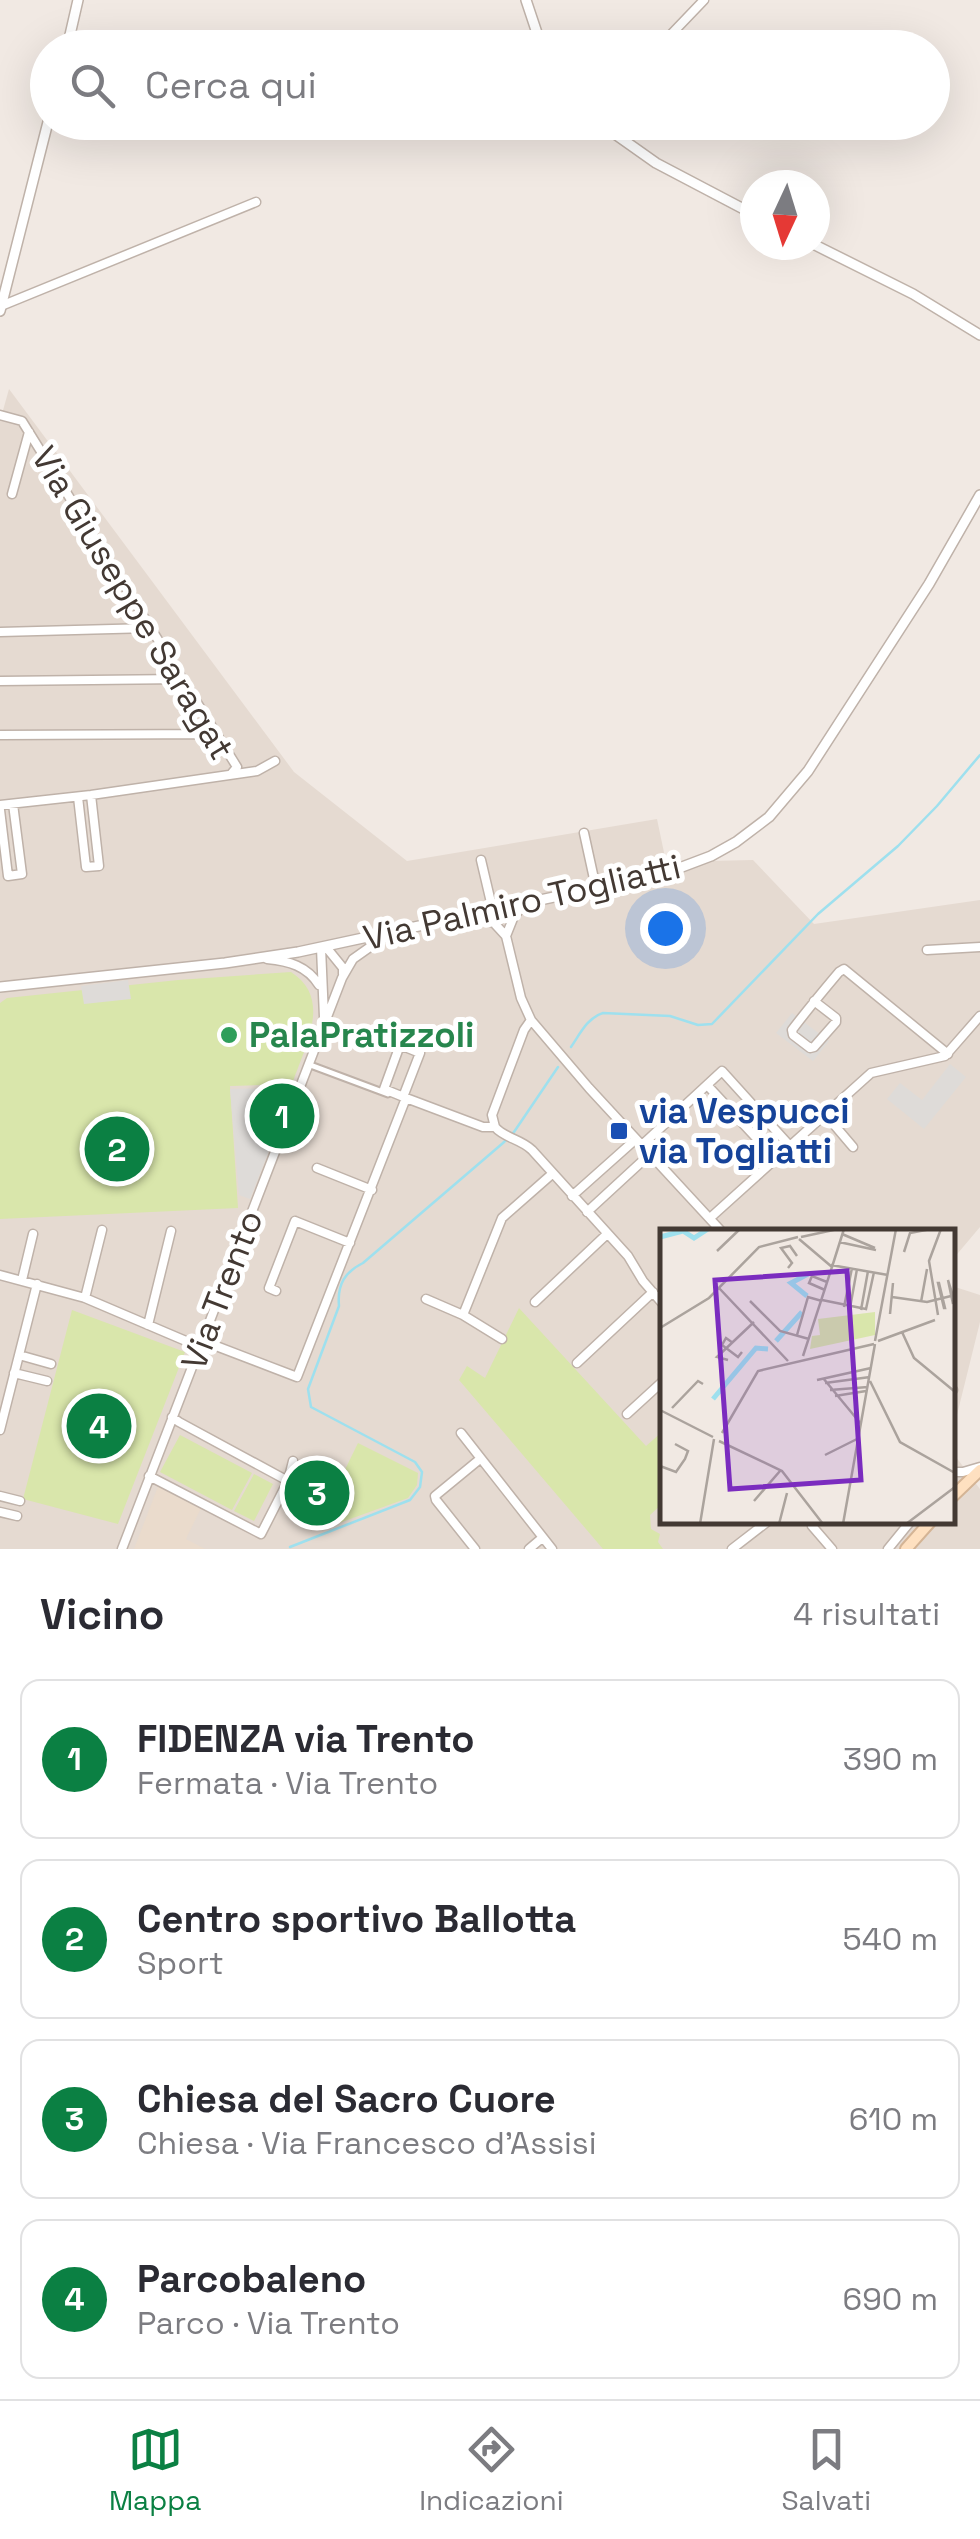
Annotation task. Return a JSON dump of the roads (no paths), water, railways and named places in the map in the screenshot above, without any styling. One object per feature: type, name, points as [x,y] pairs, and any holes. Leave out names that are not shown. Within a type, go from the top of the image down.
[{"type":"main road","points":[[955,1492],[980,1468]]},
{"type":"main road","points":[[906,1549],[928,1524]]},
{"type":"street","points":[[70,30],[78,0]]},
{"type":"street","points":[[526,0],[536,30]]},
{"type":"street","points":[[675,30],[704,0]]},
{"type":"street","points":[[0,308],[44,140]]},
{"type":"street","points":[[623,140],[656,163],[740,207]]},
{"type":"street","points":[[0,308],[256,202]]},
{"type":"street","points":[[830,252],[913,294],[980,338]]},
{"type":"street","name":"Via Giuseppe Saragat","points":[[0,415],[22,420],[237,766],[232,773]]},
{"type":"street","name":"Via Giuseppe Saragat","points":[[12,494],[29,432]]},
{"type":"street","name":"Via Palmiro Togliatti","points":[[0,987],[324,947],[596,888],[696,862],[736,842],[769,816],[808,771],[929,584],[980,495]]},
{"type":"street","points":[[0,632],[151,628]]},
{"type":"street","points":[[0,681],[183,679]]},
{"type":"street","points":[[0,735],[217,734]]},
{"type":"street","points":[[13,804],[22,874],[8,876],[0,808],[13,804],[257,771],[275,761]]},
{"type":"street","points":[[78,796],[86,867],[99,866],[92,795]]},
{"type":"street","points":[[584,833],[596,888]]},
{"type":"street","points":[[481,860],[531,1020],[719,1229]]},
{"type":"street","points":[[503,932],[524,904]]},
{"type":"street","points":[[496,910],[510,924]]},
{"type":"street","points":[[471,916],[489,920],[503,932]]},
{"type":"street","name":"Via Trento","points":[[122,1549],[342,978],[353,959],[395,931]]},
{"type":"street","points":[[324,947],[343,968],[342,978]]},
{"type":"street","name":"Via Trento","points":[[322,1032],[324,947]]},
{"type":"street","points":[[927,950],[980,947]]},
{"type":"street","points":[[258,958],[292,962],[323,990]]},
{"type":"street","points":[[814,1001],[836,1022],[810,1048],[792,1030],[814,1001],[838,972],[847,970],[948,1054]]},
{"type":"street","points":[[710,1218],[871,1072],[941,1058],[980,1016]]},
{"type":"street","points":[[531,1020],[492,1115],[495,1126],[526,1144],[628,1256],[660,1301]]},
{"type":"street","points":[[0,1275],[85,1298],[148,1325],[298,1376],[372,1190],[404,1099],[420,1053],[400,1045],[384,1090],[404,1099]]},
{"type":"street","points":[[314,1066],[483,1127],[495,1126]]},
{"type":"street","points":[[572,1196],[722,1071],[789,1145]]},
{"type":"street","points":[[707,1085],[775,1158]]},
{"type":"street","points":[[825,1114],[853,1147]]},
{"type":"street","points":[[587,1212],[650,1154]]},
{"type":"street","points":[[317,1168],[372,1190]]},
{"type":"street","points":[[599,1172],[614,1187]]},
{"type":"street","points":[[463,1316],[502,1218],[552,1174]]},
{"type":"street","points":[[276,1290],[269,1288],[295,1221],[350,1242]]},
{"type":"street","points":[[85,1298],[102,1230]]},
{"type":"street","points":[[148,1325],[171,1231]]},
{"type":"street","points":[[22,1280],[33,1234]]},
{"type":"street","points":[[535,1302],[606,1235]]},
{"type":"street","points":[[0,1430],[37,1284]]},
{"type":"street","points":[[577,1362],[653,1292]]},
{"type":"street","points":[[426,1299],[502,1339]]},
{"type":"street","points":[[19,1355],[51,1364]]},
{"type":"street","points":[[14,1372],[47,1381]]},
{"type":"street","points":[[627,1414],[660,1384]]},
{"type":"street","points":[[172,1417],[288,1481]]},
{"type":"street","points":[[461,1433],[552,1549]]},
{"type":"street","points":[[474,1549],[435,1496],[480,1459]]},
{"type":"street","points":[[149,1476],[260,1534],[288,1481],[293,1461]]},
{"type":"street","points":[[955,1475],[980,1468]]},
{"type":"street","points":[[0,1496],[20,1501]]},
{"type":"street","points":[[0,1512],[17,1516]]},
{"type":"street","points":[[732,1549],[764,1524]]},
{"type":"street","points":[[888,1549],[908,1524]]},
{"type":"street","points":[[812,1526],[832,1549]]},
{"type":"street","points":[[529,1549],[542,1538]]},
{"type":"waterway","points":[[571,1047],[588,1023],[603,1013],[670,1016],[698,1025],[712,1024],[818,914],[898,846],[980,755]]},
{"type":"waterway","points":[[290,1547],[410,1500],[420,1487],[422,1472],[415,1462],[311,1407],[308,1389],[339,1306],[341,1285],[351,1270],[514,1132],[558,1067]]},
{"type":"place","name":"PalaPratizzoli","points":[[229,1035]]},
{"type":"place","name":"FIDENZA via Trento","points":[[282,1116]]},
{"type":"place","name":"via Vespucci via Togliatti","points":[[619,1131]]},
{"type":"place","name":"Centro sportivo Ballotta","points":[[117,1149]]},
{"type":"place","name":"Parcobaleno","points":[[99,1426]]},
{"type":"place","name":"Chiesa del Sacro Cuore","points":[[317,1493]]}]
